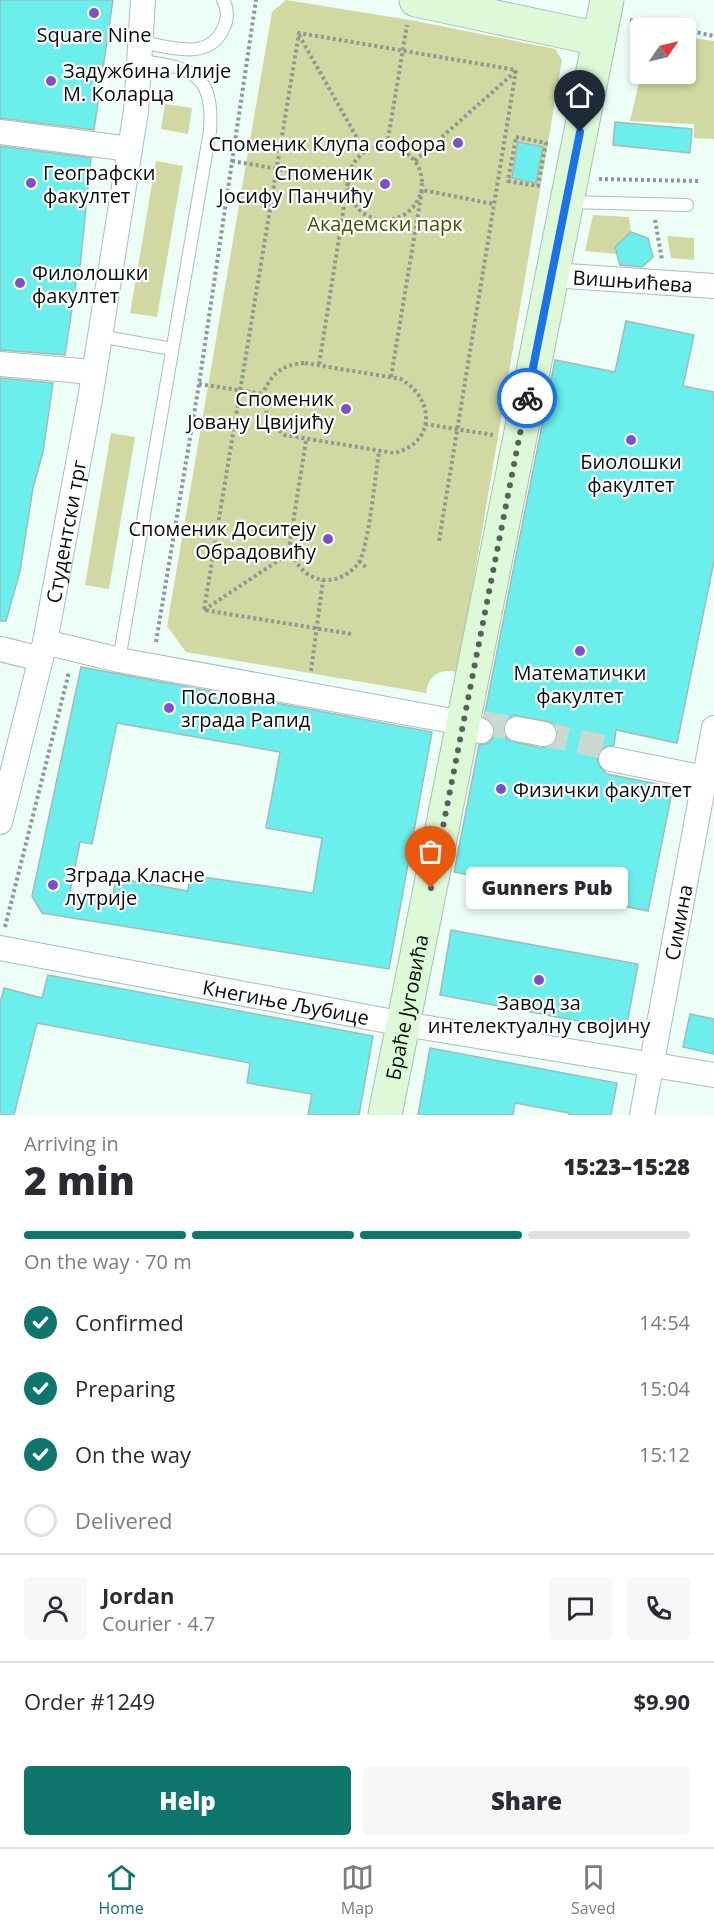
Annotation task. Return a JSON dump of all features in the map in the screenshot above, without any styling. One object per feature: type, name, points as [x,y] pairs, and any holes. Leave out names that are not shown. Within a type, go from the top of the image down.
[{"type":"street","name":"Студентски трг","points":[[0,822],[43,651],[93,372],[130,149],[141,51],[143,0]]},
{"type":"street","points":[[412,10],[599,39]]},
{"type":"street","points":[[0,649],[43,651],[119,660],[473,725],[566,202],[599,39],[617,10]]},
{"type":"street","points":[[0,132],[130,149]]},
{"type":"street","name":"Вишњићева","points":[[552,275],[714,286]]},
{"type":"street","points":[[0,364],[93,372]]},
{"type":"street","name":"Браће Југовића","points":[[386,1115],[404,1024],[473,725]]},
{"type":"street","name":"Симина","points":[[642,1115],[714,728]]},
{"type":"street","points":[[516,734],[543,740]]},
{"type":"street","points":[[612,754],[706,773]]},
{"type":"street","name":"Кнегиње Љубице","points":[[0,948],[404,1024],[714,1075]]},
{"type":"lane","points":[[141,51],[187,50],[211,45],[219,37],[226,22],[223,0]]},
{"type":"lane","points":[[119,660],[210,131],[212,108],[209,94],[195,73],[141,51]]},
{"type":"lane","points":[[566,202],[687,205]]},
{"type":"lane","points":[[99,336],[172,350]]},
{"type":"path","points":[[256,0],[199,384],[264,394]]},
{"type":"path","points":[[387,146],[402,51],[412,10]]},
{"type":"path","points":[[617,10],[643,18]]},
{"type":"path","points":[[696,32],[714,36]]},
{"type":"path","points":[[299,33],[516,70]]},
{"type":"path","points":[[299,33],[365,152]]},
{"type":"path","points":[[204,610],[299,33]]},
{"type":"path","points":[[439,541],[516,70]]},
{"type":"path","points":[[415,161],[516,70]]},
{"type":"path","points":[[516,137],[525,141],[546,143],[538,186],[508,181],[512,157],[516,137]]},
{"type":"path","points":[[319,365],[348,181],[356,160],[365,152],[387,146],[407,153],[415,161],[421,172],[422,190],[391,377]]},
{"type":"path","points":[[502,155],[512,157]]},
{"type":"path","points":[[232,161],[348,181]]},
{"type":"path","points":[[597,179],[699,182]]},
{"type":"path","points":[[348,181],[354,203],[363,212],[386,220],[398,218],[408,212],[417,203],[422,190]]},
{"type":"path","points":[[422,190],[494,204]]},
{"type":"path","points":[[655,219],[662,257]]},
{"type":"path","points":[[291,364],[319,365],[401,379],[419,392],[426,408],[425,424],[420,437],[407,448],[394,453],[306,441],[285,435],[274,428],[267,417],[264,394],[270,379],[280,369],[291,364]]},
{"type":"path","points":[[425,424],[498,436]]},
{"type":"path","points":[[306,441],[290,542],[291,552],[296,563],[304,572],[323,580],[339,578],[350,572],[359,561],[379,452]]},
{"type":"path","points":[[204,610],[291,552]]},
{"type":"path","points":[[359,561],[367,568]]},
{"type":"path","points":[[307,695],[323,580]]},
{"type":"path","points":[[204,610],[351,634]]},
{"type":"green space","name":"Академски парк","points":[[286,0],[416,21],[555,49],[562,60],[458,672],[446,671],[436,674],[429,682],[426,693],[186,652],[167,626],[272,12]]},
{"type":"green space","points":[[696,38],[714,41],[714,139],[694,138],[694,124],[630,121],[639,84],[696,84]]},
{"type":"green space","points":[[165,104],[192,108],[188,134],[161,129]]},
{"type":"green space","points":[[156,161],[183,166],[157,317],[130,313]]},
{"type":"green space","points":[[593,215],[629,217],[631,232],[615,247],[617,254],[585,251]]},
{"type":"green space","points":[[667,236],[694,238],[694,260],[671,258]]},
{"type":"green space","points":[[111,433],[135,437],[109,589],[85,585]]},
{"type":"building","name":"Задужбина Илије М. Коларца","points":[[0,0],[113,0],[94,130],[0,118]]},
{"type":"building","points":[[615,122],[692,129],[690,153],[613,145]]},
{"type":"building","points":[[518,142],[543,147],[536,183],[512,178]]},
{"type":"building","points":[[0,146],[91,158],[79,277],[77,276],[65,355],[0,350]]},
{"type":"building","points":[[631,232],[648,238],[653,257],[642,267],[620,265],[615,247]]},
{"type":"building","points":[[626,321],[694,335],[683,386],[714,392],[714,561],[677,743],[616,730],[614,745],[601,749],[597,757],[598,764],[607,774],[673,787],[648,911],[454,872],[479,745],[489,743],[494,736],[493,723],[484,717],[555,360],[615,372]],"holes":[[[513,715],[553,723],[558,730],[555,743],[541,748],[508,740],[503,733],[503,726]]]},
{"type":"building","points":[[0,378],[53,383],[43,452],[33,488],[20,571],[6,621],[0,621]]},
{"type":"building","points":[[81,667],[432,732],[389,969],[42,913],[32,896]],"holes":[[[117,723],[280,752],[266,828],[322,838],[313,893],[190,875],[188,891],[116,878],[112,900],[70,892],[80,842],[92,844]]]},
{"type":"building","name":"Завод за интелектуалну својину","points":[[451,930],[638,964],[626,1030],[440,995]]},
{"type":"building","points":[[48,975],[373,1036],[359,1115],[308,1115],[312,1094],[247,1083],[250,1063],[37,1023],[14,1115],[0,1115],[0,1003],[4,988],[42,998]]},
{"type":"building","points":[[690,1014],[714,1019],[714,1054],[683,1047]]},
{"type":"building","points":[[430,1048],[617,1083],[611,1115],[569,1115],[569,1113],[515,1103],[513,1115],[418,1115]]},
{"type":"tunnel","points":[[483,723],[517,729]]},
{"type":"tunnel","points":[[544,734],[613,749]]},
{"type":"way so far","points":[[431,888],[527,398]]},
{"type":"place","name":"Square Nine","points":[[94,13]]},
{"type":"place","name":"Задужбина Илије М. Коларца","points":[[51,81]]},
{"type":"place","name":"Споменик Клупа софора","points":[[458,143]]},
{"type":"place","name":"Географски факултет","points":[[31,183]]},
{"type":"place","name":"Споменик Јосифу Панчићу","points":[[385,184]]},
{"type":"place","name":"Филолошки факултет","points":[[20,283]]},
{"type":"place","name":"Споменик Јовану Цвијићу","points":[[346,409]]},
{"type":"place","name":"Биолошки факултет","points":[[631,440]]},
{"type":"place","name":"Споменик Доситеју Обрадовићу","points":[[328,539]]},
{"type":"place","name":"Математички факултет","points":[[580,651]]},
{"type":"place","name":"Пословна зграда Рапид","points":[[169,708]]},
{"type":"place","name":"Физички факултет","points":[[501,789]]},
{"type":"place","name":"Зграда Класне лутрије","points":[[53,885]]},
{"type":"place","name":"Gunners Pub","points":[[431,888]]},
{"type":"place","name":"Завод за интелектуалну својину","points":[[539,980]]},
{"type":"route","points":[[527,398],[580,132]]}]
